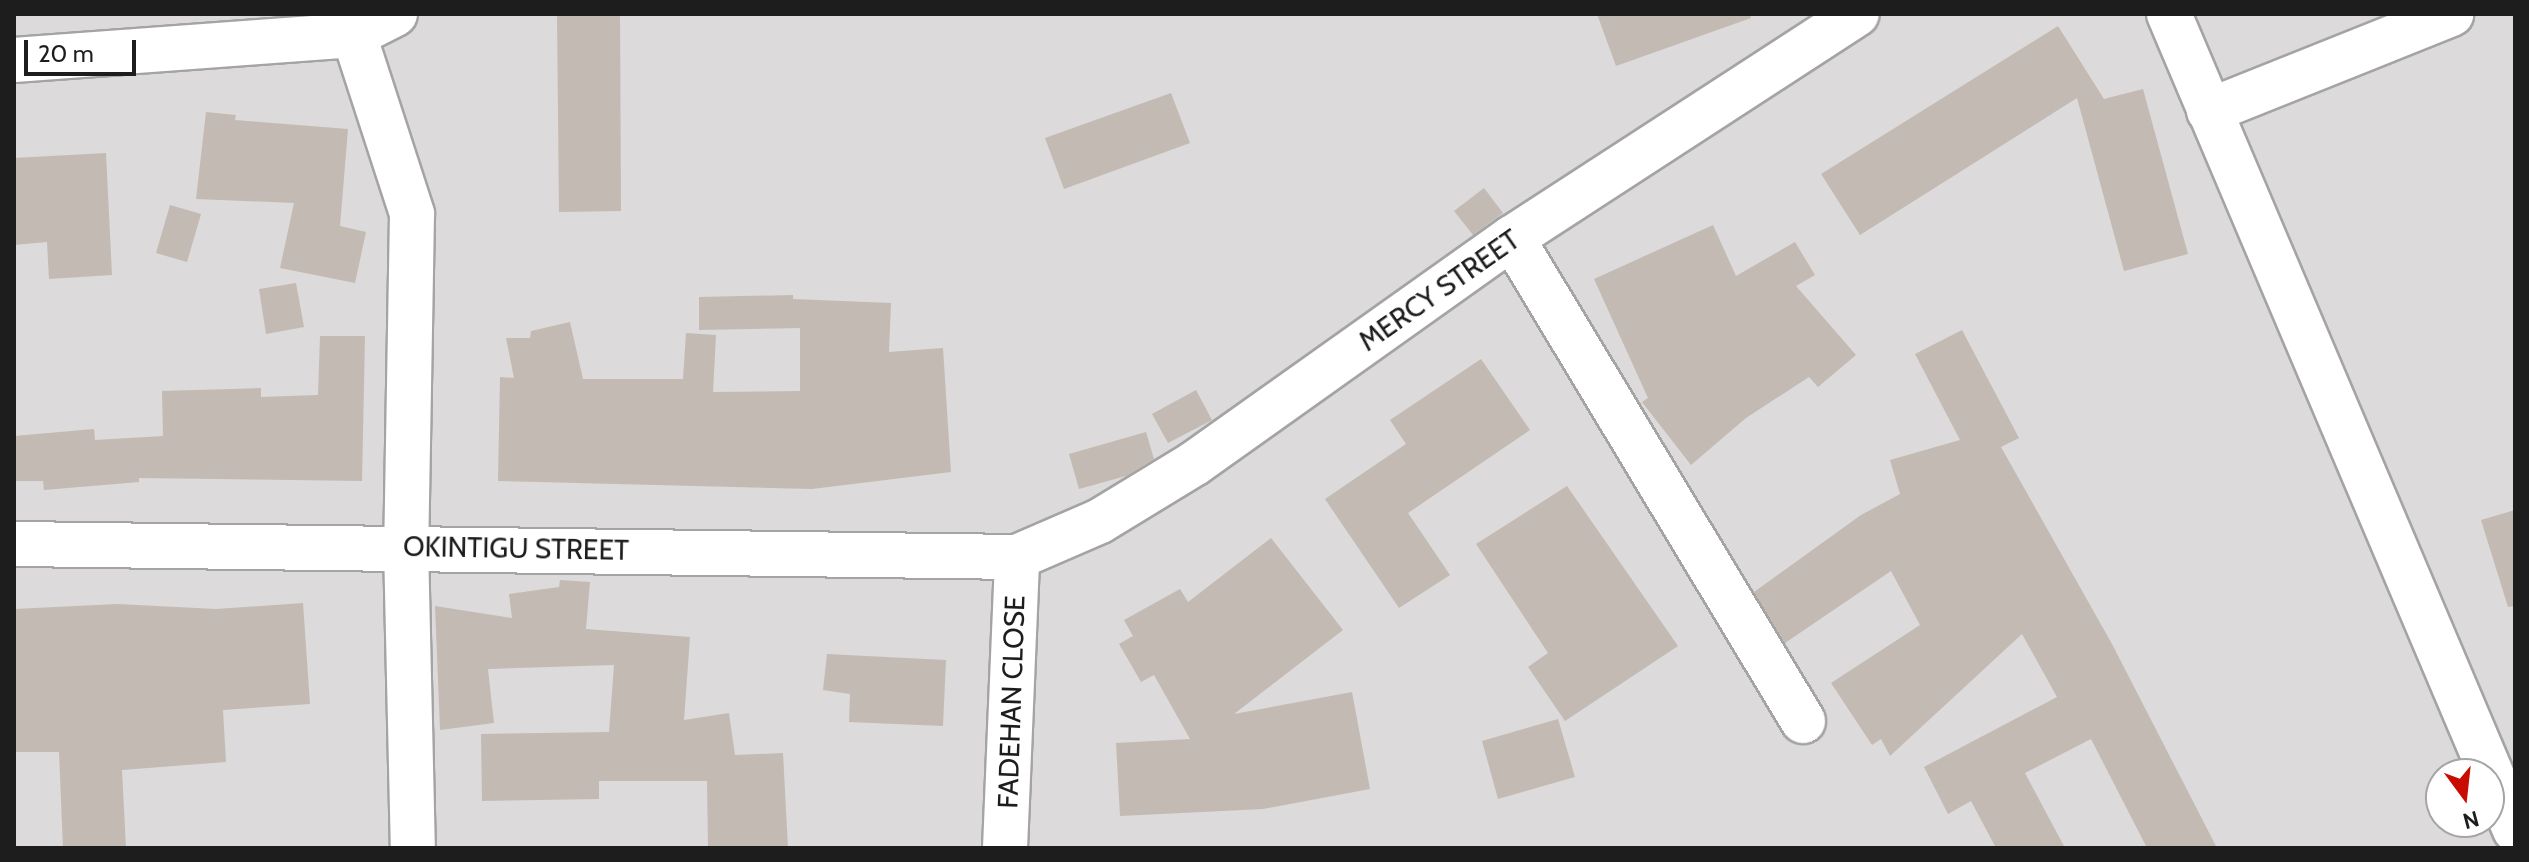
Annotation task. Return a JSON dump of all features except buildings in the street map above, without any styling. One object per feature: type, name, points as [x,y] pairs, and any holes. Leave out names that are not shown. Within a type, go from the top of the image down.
[{"type":"street","points":[[14,60],[354,35],[395,14]]},
{"type":"street","name":"MERCY STREET","points":[[1017,557],[1100,521],[1195,463],[1512,238],[1857,14]]},
{"type":"street","points":[[2169,14],[2515,830]]},
{"type":"street","points":[[2209,111],[2451,14]]},
{"type":"street","points":[[354,35],[412,214],[406,546],[413,848]]},
{"type":"street","points":[[1512,238],[1803,721]]},
{"type":"street","name":"OKINTIGU STREET","points":[[14,544],[406,546],[1017,557]]},
{"type":"street","name":"FADEHAN CLOSE","points":[[1005,848],[1017,557]]},
{"type":"shaded area","points":[[14,14],[2515,14],[2515,848],[14,848]]}]
